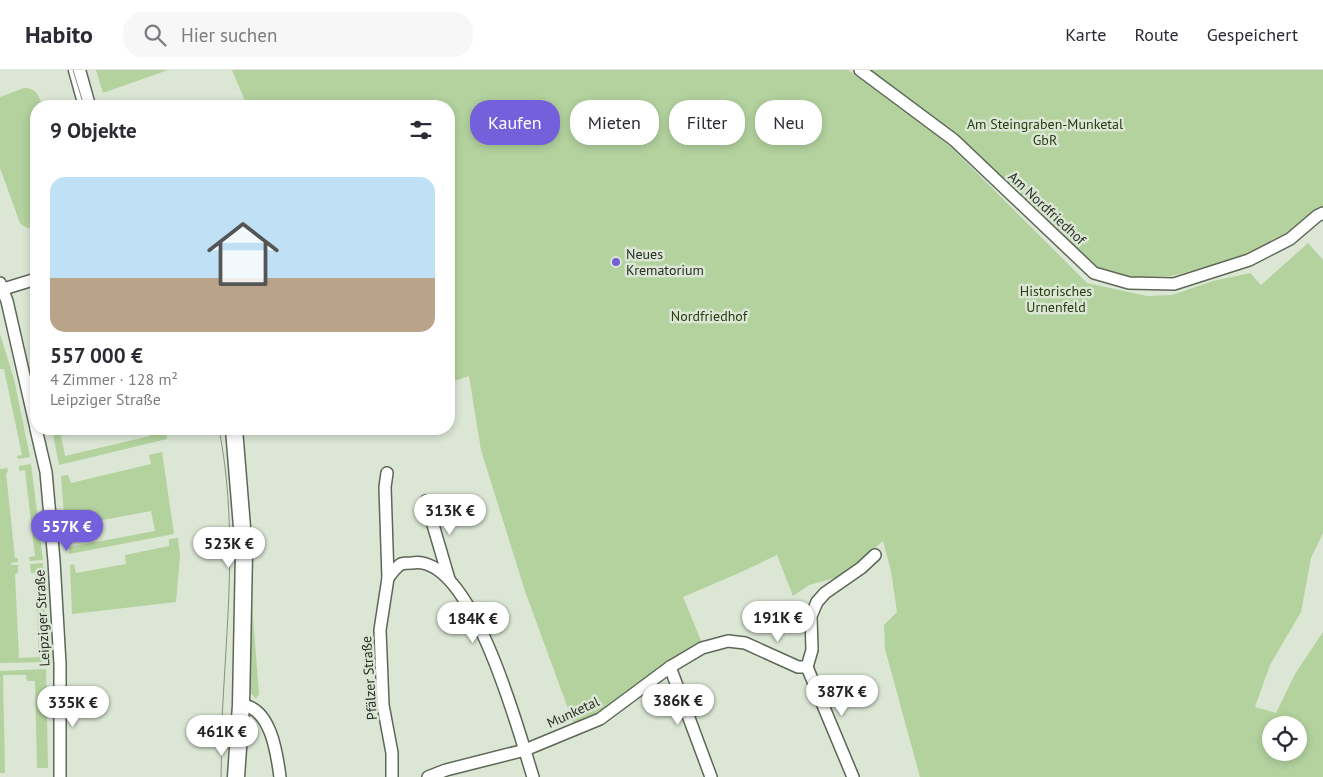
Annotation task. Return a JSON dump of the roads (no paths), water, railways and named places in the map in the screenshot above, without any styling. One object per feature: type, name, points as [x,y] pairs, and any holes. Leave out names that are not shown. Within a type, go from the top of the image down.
[{"type":"street","points":[[77,70],[85,100]]},
{"type":"street","name":"Am Nordfriedhof","points":[[860,70],[954,140],[1094,272],[1129,283],[1174,284],[1242,262],[1290,239],[1323,213]]},
{"type":"street","points":[[1,287],[30,280]]},
{"type":"street","name":"Leipziger Straße","points":[[1,287],[7,301],[30,402]]},
{"type":"street","name":"Leipziger Straße","points":[[38,435],[46,472],[54,562],[60,664],[60,777]]},
{"type":"street","points":[[234,435],[244,552],[236,777]]},
{"type":"street","name":"Pfälzer Straße","points":[[387,474],[385,487],[388,578],[380,630],[383,705],[392,753],[392,777]]},
{"type":"street","points":[[426,501],[449,579]]},
{"type":"street","points":[[853,777],[807,667],[812,650],[811,616],[817,602],[825,593],[875,555]]},
{"type":"street","points":[[388,578],[400,564],[422,561],[434,567],[449,579],[477,619],[497,665],[533,777]]},
{"type":"street","name":"Munketal","points":[[428,777],[446,770],[525,750],[600,719],[670,667],[702,648],[728,641],[745,643],[798,667],[807,667]]},
{"type":"street","points":[[670,667],[711,777]]},
{"type":"street","points":[[240,705],[247,705],[257,713],[269,729],[276,747],[280,777]]},
{"type":"tram line","points":[[73,70],[82,100]]},
{"type":"tram line","points":[[220,435],[228,497],[230,565],[222,710],[221,777]]},
{"type":"place","name":"Neues Krematorium","points":[[616,262]]},
{"type":"park label","name":"Am Steingraben-Munketal GbR","points":[[1045,132]]},
{"type":"park label","name":"Historisches Urnenfeld","points":[[1056,300]]},
{"type":"park label","name":"Nordfriedhof","points":[[709,316]]}]
